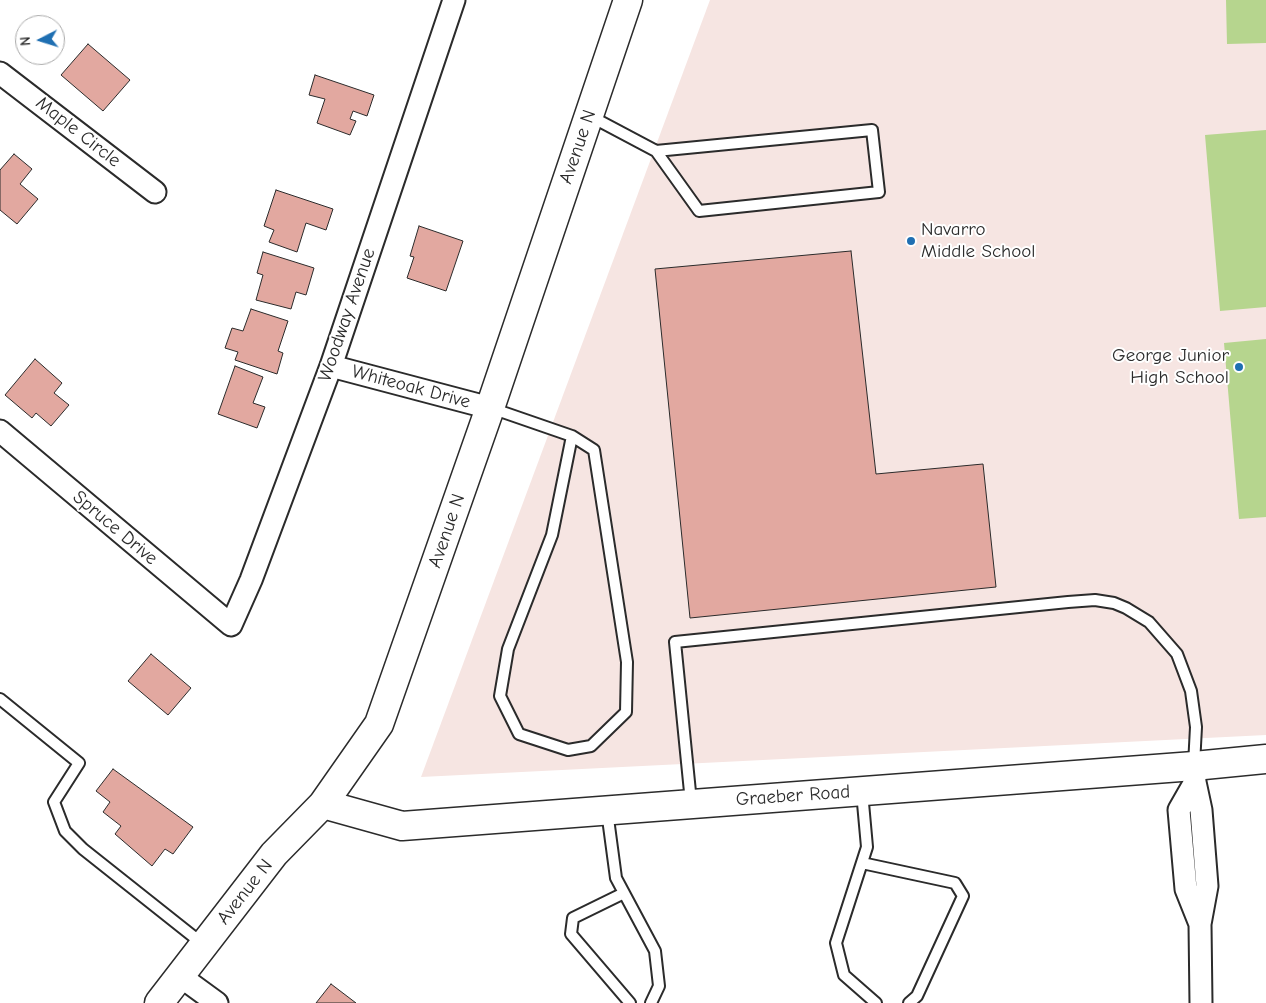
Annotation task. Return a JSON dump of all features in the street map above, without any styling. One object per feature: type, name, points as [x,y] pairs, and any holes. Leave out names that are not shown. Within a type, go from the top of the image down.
[{"type":"street","name":"Woodway Avenue","points":[[231,625],[251,580],[331,366],[454,0]]},
{"type":"street","name":"Avenue N","points":[[159,1003],[274,854],[323,804],[379,724],[490,408],[628,0]]},
{"type":"street","name":"Maple Circle","points":[[0,73],[155,192]]},
{"type":"street","name":"Whiteoak Drive","points":[[331,366],[490,408]]},
{"type":"street","name":"Spruce Drive","points":[[0,431],[231,625]]},
{"type":"street","name":"Graeber Road","points":[[323,804],[402,826],[862,791],[1194,774],[1266,759]]},
{"type":"street","points":[[1194,774],[1179,810],[1186,889],[1200,924],[1201,1003]]},
{"type":"street","points":[[180,976],[217,1003]]},
{"type":"lane","points":[[589,115],[656,151],[699,211],[878,192],[872,130],[656,151]]},
{"type":"lane","points":[[490,408],[572,436],[594,450],[627,662],[626,712],[591,746],[568,750],[519,734],[500,696],[508,649],[552,535],[572,436]]},
{"type":"lane","points":[[691,804],[676,642],[1095,600],[1114,603],[1149,622],[1177,654],[1191,691],[1196,727],[1194,774]]},
{"type":"lane","points":[[0,699],[79,763],[54,802],[65,831],[82,848],[204,945]]},
{"type":"lane","points":[[862,791],[867,847],[836,943],[844,975],[876,1003]]},
{"type":"lane","points":[[607,810],[616,878],[655,951],[659,986],[651,1003]]},
{"type":"lane","points":[[862,863],[955,883],[962,896],[917,996],[909,1003]]},
{"type":"lane","points":[[624,893],[573,918],[571,934],[630,1003]]},
{"type":"shaded area","name":"Navarro Middle School","points":[[710,0],[1266,0],[1266,735],[421,777]]},
{"type":"green space","points":[[1226,0],[1266,0],[1266,43],[1227,44]]},
{"type":"green space","points":[[1266,130],[1266,307],[1220,311],[1205,135]]},
{"type":"green space","points":[[1266,339],[1266,517],[1239,519],[1224,343]]},
{"type":"building","points":[[88,44],[130,80],[103,111],[61,75]]},
{"type":"building","points":[[315,75],[374,95],[367,116],[353,111],[350,119],[356,121],[350,135],[317,123],[325,99],[309,95]]},
{"type":"building","points":[[14,154],[32,169],[20,184],[38,199],[17,224],[0,210],[0,170]]},
{"type":"building","points":[[276,190],[333,209],[326,230],[306,223],[297,252],[269,242],[274,230],[264,226]]},
{"type":"building","points":[[419,226],[463,241],[446,291],[407,278],[414,257],[410,256]]},
{"type":"building","points":[[851,251],[876,474],[983,464],[996,587],[690,618],[655,269]]},
{"type":"building","points":[[263,252],[314,268],[306,295],[296,292],[291,309],[256,300],[263,275],[257,273]]},
{"type":"building","points":[[251,309],[288,321],[278,351],[283,353],[277,374],[235,360],[238,352],[225,348],[232,328],[243,331]]},
{"type":"building","points":[[35,359],[62,383],[54,393],[69,405],[51,426],[36,413],[32,418],[5,395]]},
{"type":"building","points":[[235,366],[263,377],[253,403],[265,407],[257,428],[218,414]]},
{"type":"building","points":[[151,654],[191,688],[168,715],[128,681]]},
{"type":"building","points":[[113,769],[193,827],[173,854],[165,849],[152,866],[115,834],[121,826],[103,812],[110,802],[96,791]]},
{"type":"building","points":[[331,984],[356,1003],[316,1003]]},
{"type":"place","name":"Navarro Middle School","points":[[911,241]]},
{"type":"place","name":"George Junior High School","points":[[1239,367]]}]
